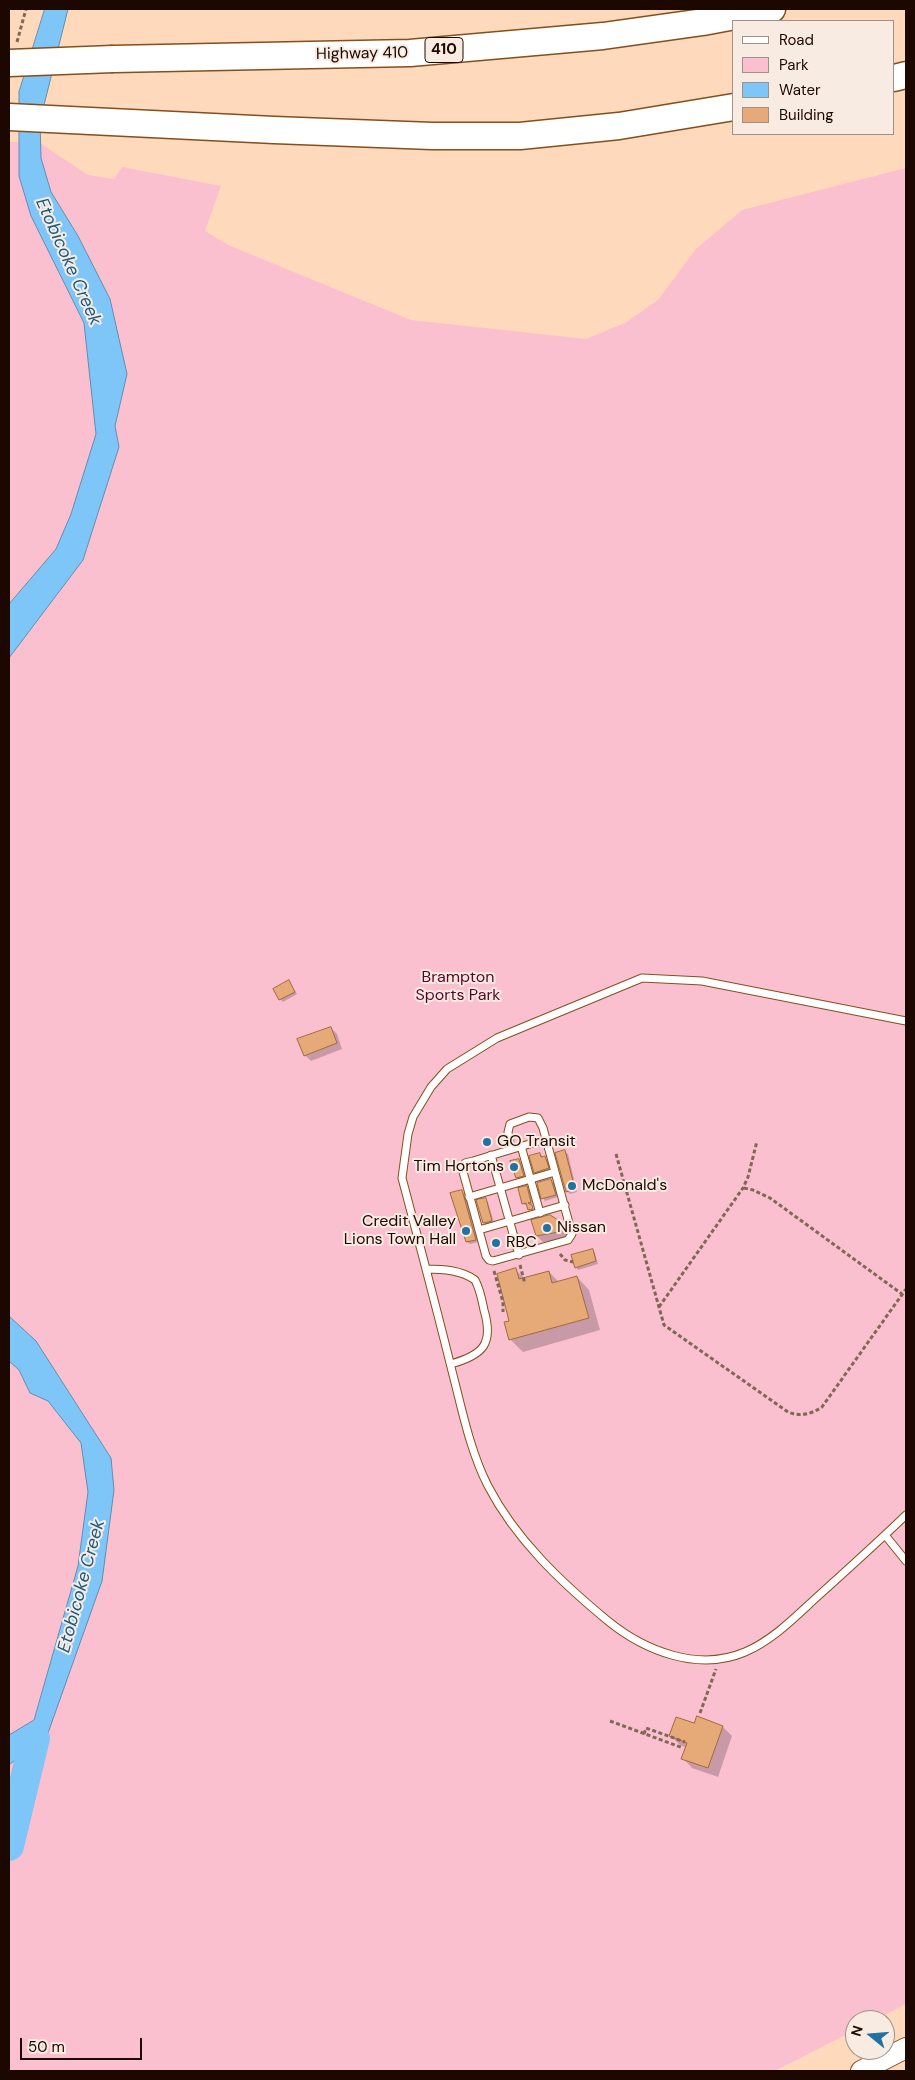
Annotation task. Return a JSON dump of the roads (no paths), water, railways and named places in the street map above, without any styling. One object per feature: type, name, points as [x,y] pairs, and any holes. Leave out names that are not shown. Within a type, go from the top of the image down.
[{"type":"highway","name":"Highway 410","points":[[9,64],[113,59],[410,53],[603,36],[703,22],[772,9]]},
{"type":"highway","points":[[9,117],[432,136],[520,136],[619,126],[732,107]]},
{"type":"highway","points":[[619,126],[664,129],[732,119]]},
{"type":"main road","points":[[861,2071],[906,2048]]},
{"type":"lane","points":[[906,1021],[702,981],[642,978],[497,1038],[446,1069],[431,1087],[413,1117],[408,1134],[402,1178],[470,1440],[488,1486],[517,1533],[576,1595],[620,1631],[643,1645],[696,1660],[719,1658],[745,1652],[772,1637],[906,1515]]},
{"type":"lane","points":[[511,1149],[509,1127],[512,1123],[529,1117],[535,1117],[540,1120],[546,1139],[572,1231],[570,1239],[496,1261],[489,1260],[462,1172],[463,1165],[546,1139]]},
{"type":"lane","points":[[521,1146],[540,1212]]},
{"type":"lane","points":[[490,1155],[519,1255]]},
{"type":"lane","points":[[469,1197],[555,1172]]},
{"type":"lane","points":[[479,1230],[565,1206]]},
{"type":"lane","points":[[426,1269],[452,1271],[465,1274],[475,1280],[488,1324],[489,1334],[482,1348],[468,1359],[451,1364]]},
{"type":"lane","points":[[885,1535],[906,1561]]},
{"type":"water","name":"Etobicoke Creek","points":[[45,9],[68,9],[40,121],[41,158],[51,192],[78,236],[110,299],[127,374],[115,426],[119,447],[83,560],[9,658],[9,604],[56,549],[71,514],[96,434],[84,323],[31,216],[19,176],[19,92]]},
{"type":"water","name":"Etobicoke Creek","points":[[9,1316],[36,1341],[111,1458],[114,1490],[102,1581],[48,1733],[9,1765],[9,1735],[34,1720],[78,1566],[88,1492],[81,1443],[48,1401],[30,1393],[19,1370],[9,1361]]},
{"type":"waterway","points":[[9,1846],[35,1738]]},
{"type":"place","name":"GO Transit","points":[[487,1142]]},
{"type":"place","name":"Tim Hortons","points":[[514,1167]]},
{"type":"place","name":"McDonald's","points":[[572,1186]]},
{"type":"place","name":"Nissan","points":[[547,1228]]},
{"type":"place","name":"Credit Valley Lions Town Hall","points":[[466,1231]]},
{"type":"place","name":"RBC","points":[[496,1243]]},
{"type":"park label","name":"Brampton Sports Park","points":[[458,987]]}]
